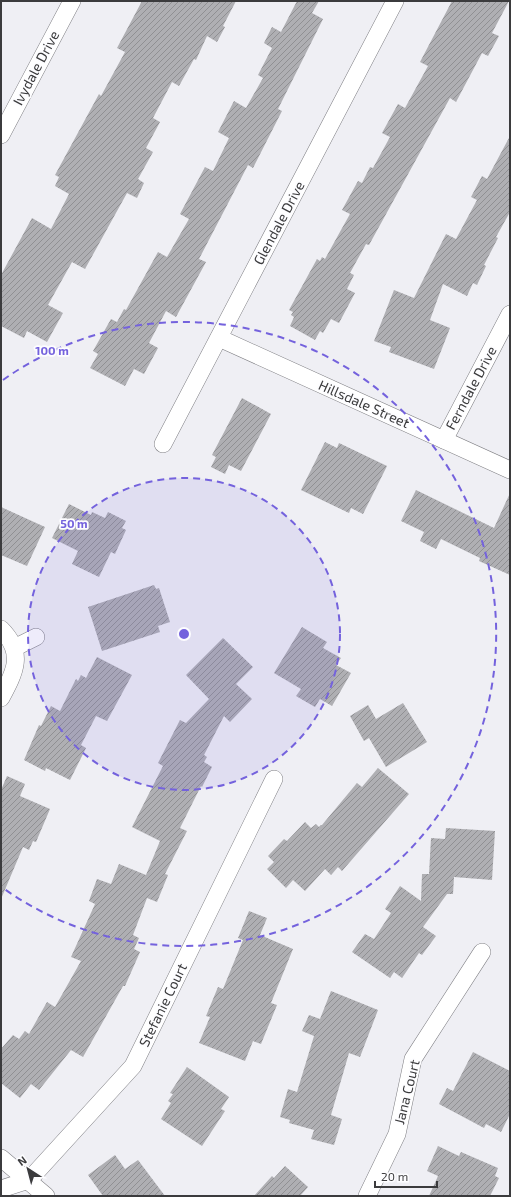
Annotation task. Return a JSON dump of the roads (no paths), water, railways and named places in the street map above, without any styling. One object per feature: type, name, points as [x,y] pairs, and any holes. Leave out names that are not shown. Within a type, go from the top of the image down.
[{"type":"street","name":"Ivydale Drive","points":[[1,135],[72,1]]},
{"type":"street","name":"Glendale Drive","points":[[163,444],[395,1]]},
{"type":"street","name":"Ferndale Drive","points":[[444,440],[510,314]]},
{"type":"street","name":"Hillsdale Street","points":[[219,338],[510,470]]},
{"type":"street","points":[[1,629],[14,648],[16,657],[13,674],[1,698]]},
{"type":"street","points":[[14,648],[36,637]]},
{"type":"street","name":"Stefanie Court","points":[[1,1189],[29,1180],[133,1066],[274,779]]},
{"type":"street","name":"Jana Court","points":[[367,1196],[397,1134],[413,1059],[482,952]]},
{"type":"street","points":[[1,1158],[29,1180],[46,1196]]}]
